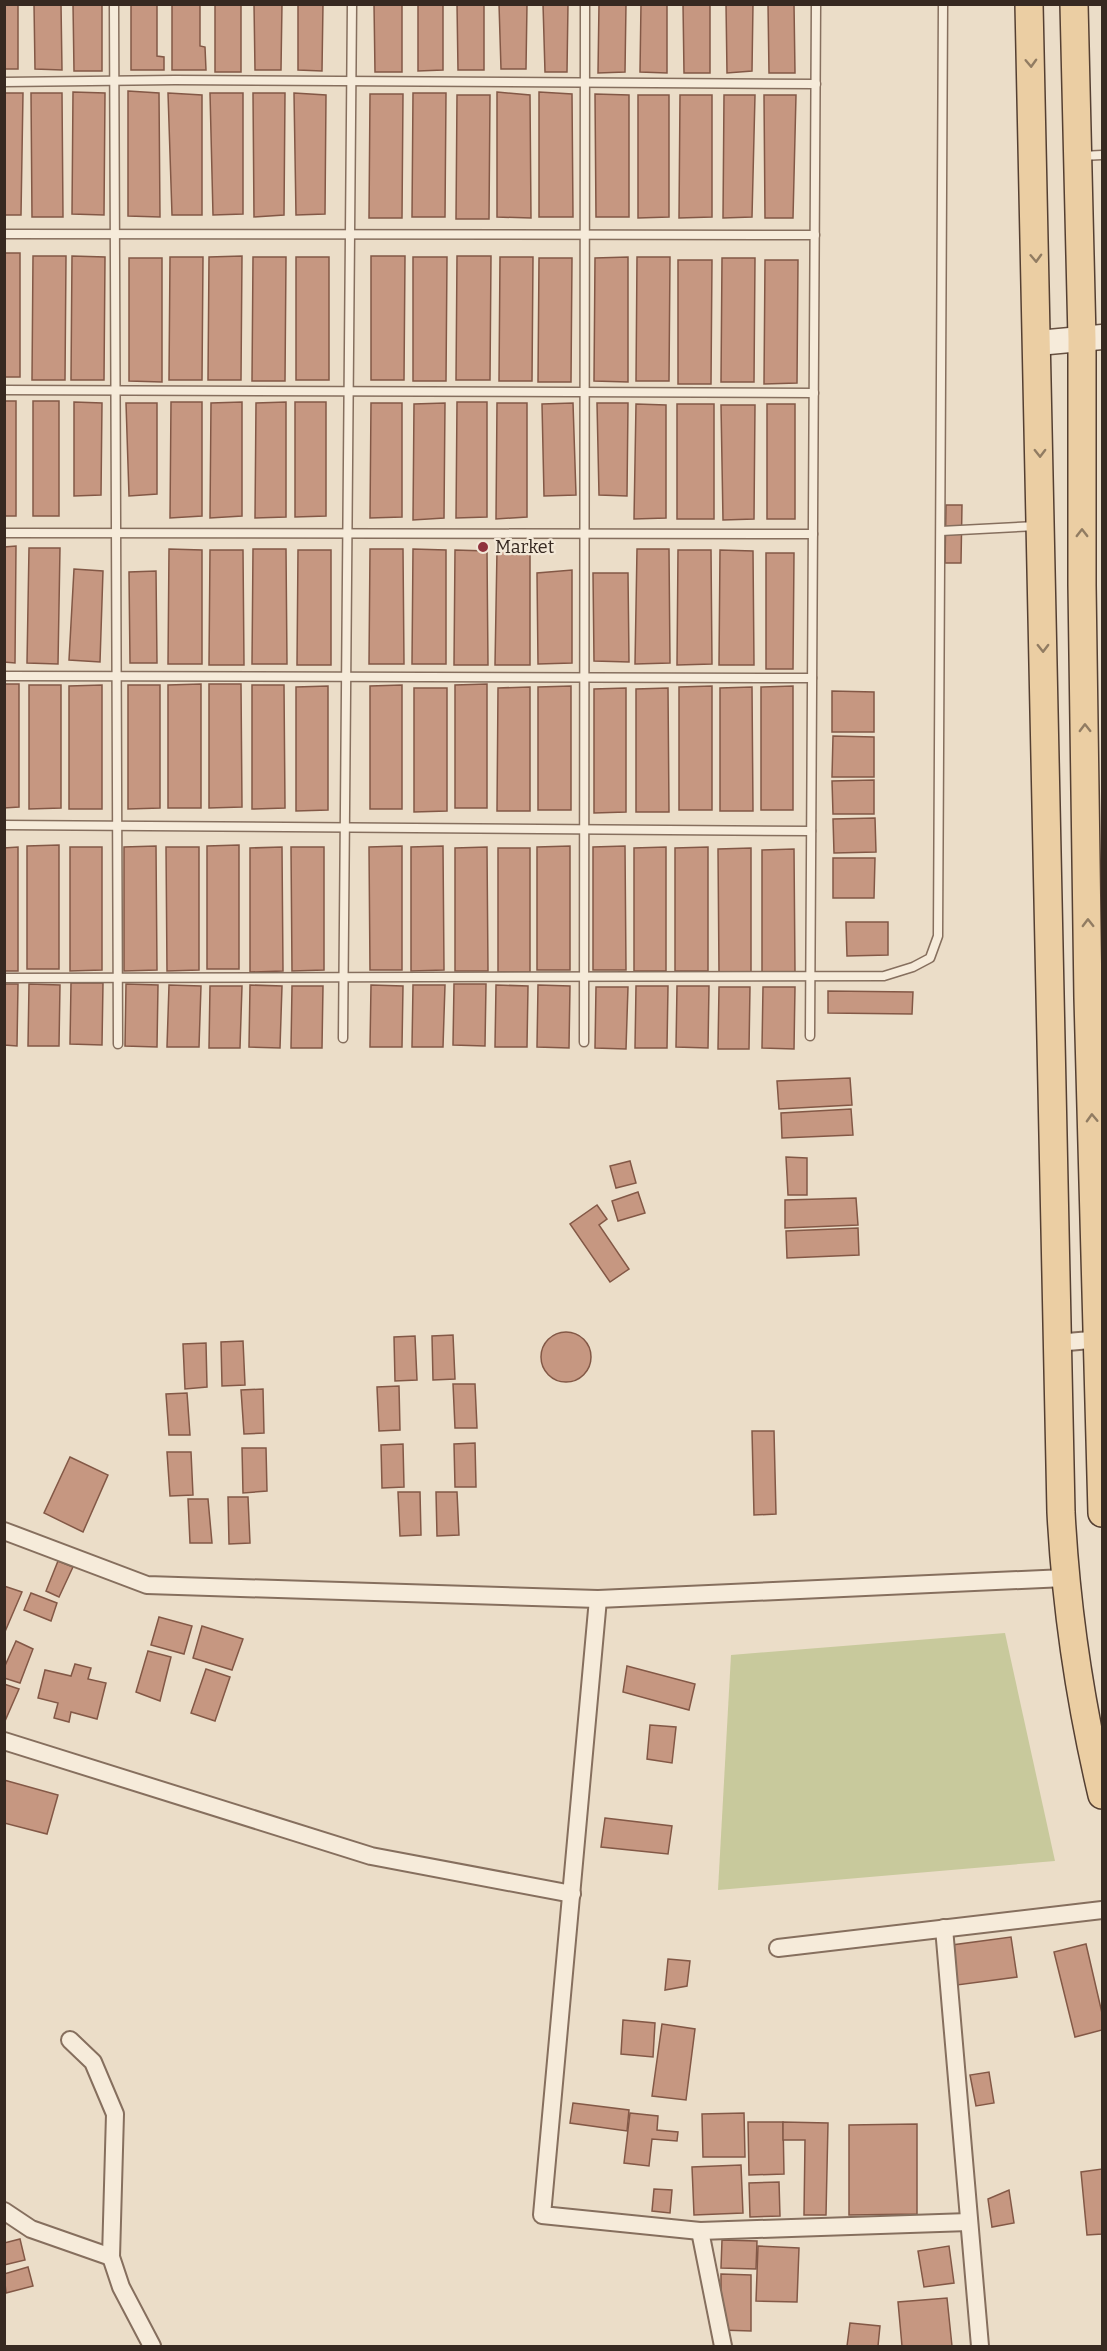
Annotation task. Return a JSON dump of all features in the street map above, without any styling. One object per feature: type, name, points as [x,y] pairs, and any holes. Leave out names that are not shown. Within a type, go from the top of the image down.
[{"type":"main road","points":[[1029,4],[1038,343],[1056,1343],[1065,1578],[1086,1729],[1102,1795]]},
{"type":"main road","points":[[1074,4],[1090,156],[1092,338],[1082,585],[1094,773],[1092,962],[1088,998],[1100,1339],[1102,1513]]},
{"type":"main road","points":[[1038,343],[1092,338]]},
{"type":"main road","points":[[1050,1001],[1088,998]]},
{"type":"street","points":[[1056,1343],[1100,1339]]},
{"type":"street","points":[[4,1531],[147,1585],[598,1599],[1065,1578]]},
{"type":"street","points":[[598,1599],[542,2215],[700,2231],[969,2222]]},
{"type":"street","points":[[4,1741],[371,1856],[572,1894]]},
{"type":"street","points":[[778,1948],[1102,1910]]},
{"type":"street","points":[[944,1928],[980,2346]]},
{"type":"street","points":[[70,2040],[93,2062],[115,2114],[111,2257],[121,2288],[152,2346]]},
{"type":"street","points":[[4,2211],[31,2229],[111,2257]]},
{"type":"street","points":[[700,2231],[723,2346]]},
{"type":"lane","points":[[114,4],[118,1044]]},
{"type":"lane","points":[[343,1038],[352,4]]},
{"type":"lane","points":[[584,1042],[585,4]]},
{"type":"lane","points":[[810,1036],[816,4]]},
{"type":"lane","points":[[4,978],[810,978],[884,976],[930,958],[938,936],[944,4]]},
{"type":"lane","points":[[4,82],[351,81],[816,84]]},
{"type":"lane","points":[[4,234],[815,235]]},
{"type":"lane","points":[[4,390],[814,393]]},
{"type":"lane","points":[[941,531],[1041,526]]},
{"type":"lane","points":[[4,533],[813,534]]},
{"type":"lane","points":[[4,676],[812,678]]},
{"type":"lane","points":[[4,825],[811,831]]},
{"type":"green space","points":[[1005,1633],[1055,1861],[718,1890],[731,1655]]},
{"type":"building","points":[[4,4],[18,4],[18,69],[4,69]]},
{"type":"building","points":[[34,4],[61,4],[62,70],[35,69]]},
{"type":"building","points":[[73,4],[102,4],[102,71],[74,71]]},
{"type":"building","points":[[131,4],[157,4],[157,56],[164,57],[164,70],[131,70]]},
{"type":"building","points":[[172,4],[200,4],[200,46],[205,47],[206,70],[172,70]]},
{"type":"building","points":[[215,4],[241,4],[241,72],[215,72]]},
{"type":"building","points":[[254,4],[282,4],[281,70],[255,70]]},
{"type":"building","points":[[298,4],[323,4],[322,71],[298,70]]},
{"type":"building","points":[[374,4],[402,4],[402,72],[375,72]]},
{"type":"building","points":[[418,4],[443,4],[443,70],[418,71]]},
{"type":"building","points":[[457,4],[484,4],[484,70],[458,70]]},
{"type":"building","points":[[499,4],[527,4],[526,69],[501,69]]},
{"type":"building","points":[[543,4],[568,4],[567,72],[545,72]]},
{"type":"building","points":[[599,4],[626,4],[625,72],[598,73]]},
{"type":"building","points":[[641,4],[667,4],[667,73],[640,72]]},
{"type":"building","points":[[683,4],[710,4],[710,73],[684,73]]},
{"type":"building","points":[[726,4],[753,4],[752,71],[727,73]]},
{"type":"building","points":[[768,4],[794,4],[795,73],[769,73]]},
{"type":"building","points":[[128,91],[159,93],[160,217],[128,216]]},
{"type":"building","points":[[73,92],[105,93],[104,215],[72,214]]},
{"type":"building","points":[[497,92],[530,95],[531,218],[497,217]]},
{"type":"building","points":[[539,92],[572,94],[573,217],[539,217]]},
{"type":"building","points":[[4,93],[23,93],[21,215],[4,215]]},
{"type":"building","points":[[31,93],[62,93],[63,217],[32,217]]},
{"type":"building","points":[[168,93],[202,95],[202,215],[172,215]]},
{"type":"building","points":[[210,93],[243,93],[243,214],[213,215]]},
{"type":"building","points":[[253,93],[285,93],[284,215],[254,217]]},
{"type":"building","points":[[294,93],[326,95],[325,214],[296,215]]},
{"type":"building","points":[[413,93],[446,93],[445,217],[412,217]]},
{"type":"building","points":[[370,94],[403,94],[402,218],[369,218]]},
{"type":"building","points":[[595,94],[629,95],[629,217],[596,217]]},
{"type":"building","points":[[457,95],[490,95],[489,219],[456,219]]},
{"type":"building","points":[[638,95],[669,95],[669,217],[638,218]]},
{"type":"building","points":[[680,95],[712,95],[712,217],[679,218]]},
{"type":"building","points":[[724,95],[755,95],[752,217],[723,218]]},
{"type":"building","points":[[764,95],[796,95],[793,218],[765,218]]},
{"type":"building","points":[[4,253],[20,253],[20,377],[4,377]]},
{"type":"building","points":[[33,256],[66,256],[65,380],[32,380]]},
{"type":"building","points":[[72,256],[105,257],[104,380],[71,380]]},
{"type":"building","points":[[242,256],[241,380],[208,380],[209,257]]},
{"type":"building","points":[[371,256],[405,256],[404,380],[371,380]]},
{"type":"building","points":[[457,256],[491,256],[490,380],[456,380]]},
{"type":"building","points":[[170,257],[203,257],[202,380],[169,380]]},
{"type":"building","points":[[253,257],[286,257],[285,381],[252,381]]},
{"type":"building","points":[[296,257],[329,257],[329,380],[296,380]]},
{"type":"building","points":[[413,257],[447,257],[446,381],[413,381]]},
{"type":"building","points":[[500,257],[533,257],[532,381],[499,381]]},
{"type":"building","points":[[628,257],[628,382],[594,381],[595,258]]},
{"type":"building","points":[[637,257],[670,257],[669,381],[636,381]]},
{"type":"building","points":[[129,258],[162,258],[162,382],[129,381]]},
{"type":"building","points":[[539,258],[572,258],[571,382],[538,382]]},
{"type":"building","points":[[722,258],[755,258],[754,382],[721,382]]},
{"type":"building","points":[[678,260],[712,260],[711,384],[678,384]]},
{"type":"building","points":[[765,260],[798,260],[797,383],[764,384]]},
{"type":"building","points":[[4,401],[16,401],[16,516],[4,516]]},
{"type":"building","points":[[33,401],[59,401],[59,516],[33,516]]},
{"type":"building","points":[[74,402],[102,403],[101,495],[74,496]]},
{"type":"building","points":[[171,402],[202,402],[202,516],[170,518]]},
{"type":"building","points":[[242,402],[242,516],[210,518],[211,403]]},
{"type":"building","points":[[286,402],[286,517],[255,518],[256,403]]},
{"type":"building","points":[[295,402],[326,402],[326,516],[295,517]]},
{"type":"building","points":[[457,402],[487,402],[487,517],[456,518]]},
{"type":"building","points":[[126,403],[157,403],[157,494],[129,496]]},
{"type":"building","points":[[371,403],[402,403],[402,517],[370,518]]},
{"type":"building","points":[[445,403],[444,518],[413,520],[414,404]]},
{"type":"building","points":[[497,403],[527,403],[527,517],[496,519]]},
{"type":"building","points":[[573,403],[576,495],[544,496],[542,404]]},
{"type":"building","points":[[597,403],[628,403],[627,496],[599,495]]},
{"type":"building","points":[[636,404],[666,405],[666,518],[634,519]]},
{"type":"building","points":[[677,404],[714,404],[714,519],[677,519]]},
{"type":"building","points":[[767,404],[795,404],[795,519],[767,519]]},
{"type":"building","points":[[721,405],[755,405],[754,519],[723,520]]},
{"type":"building","points":[[946,505],[962,505],[961,563],[945,563]]},
{"type":"building","points":[[16,546],[15,663],[4,662],[4,547]]},
{"type":"building","points":[[29,548],[60,548],[58,664],[27,663]]},
{"type":"building","points":[[169,549],[202,550],[202,664],[168,664]]},
{"type":"building","points":[[253,549],[286,549],[287,664],[252,664]]},
{"type":"building","points":[[370,549],[403,549],[404,664],[369,664]]},
{"type":"building","points":[[413,549],[446,550],[446,664],[412,664]]},
{"type":"building","points":[[637,549],[669,549],[670,663],[635,664]]},
{"type":"building","points":[[210,550],[243,550],[244,665],[209,665]]},
{"type":"building","points":[[298,550],[331,550],[331,665],[297,665]]},
{"type":"building","points":[[455,550],[487,551],[488,665],[454,665]]},
{"type":"building","points":[[497,550],[530,551],[530,665],[495,665]]},
{"type":"building","points":[[678,550],[711,550],[712,664],[677,665]]},
{"type":"building","points":[[720,550],[753,551],[754,665],[719,665]]},
{"type":"building","points":[[766,553],[794,553],[793,669],[766,669]]},
{"type":"building","points":[[74,569],[103,571],[100,662],[69,660]]},
{"type":"building","points":[[572,570],[572,663],[538,664],[537,573]]},
{"type":"building","points":[[156,571],[157,663],[130,663],[129,572]]},
{"type":"building","points":[[593,573],[628,573],[629,662],[594,661]]},
{"type":"building","points":[[4,684],[19,684],[19,807],[4,808]]},
{"type":"building","points":[[201,684],[201,808],[168,808],[168,685]]},
{"type":"building","points":[[209,684],[241,684],[242,807],[209,808]]},
{"type":"building","points":[[487,684],[487,808],[455,808],[455,685]]},
{"type":"building","points":[[29,685],[61,685],[61,808],[29,809]]},
{"type":"building","points":[[102,685],[102,809],[69,809],[69,686]]},
{"type":"building","points":[[128,685],[160,685],[160,808],[128,809]]},
{"type":"building","points":[[252,685],[284,685],[285,808],[252,809]]},
{"type":"building","points":[[402,685],[402,809],[370,809],[370,686]]},
{"type":"building","points":[[328,686],[328,810],[296,811],[296,687]]},
{"type":"building","points":[[571,686],[571,810],[538,810],[538,687]]},
{"type":"building","points":[[712,686],[712,810],[679,810],[679,687]]},
{"type":"building","points":[[793,686],[793,810],[761,810],[761,687]]},
{"type":"building","points":[[530,687],[530,811],[497,811],[498,688]]},
{"type":"building","points":[[752,687],[753,811],[720,811],[720,688]]},
{"type":"building","points":[[414,688],[447,688],[447,811],[414,812]]},
{"type":"building","points":[[626,688],[626,812],[594,813],[594,689]]},
{"type":"building","points":[[668,688],[669,812],[636,812],[636,689]]},
{"type":"building","points":[[832,691],[874,692],[874,732],[832,732]]},
{"type":"building","points":[[833,736],[874,737],[874,777],[832,777]]},
{"type":"building","points":[[874,780],[874,814],[833,814],[832,781]]},
{"type":"building","points":[[875,818],[876,852],[834,853],[833,819]]},
{"type":"building","points":[[59,845],[59,969],[27,969],[27,846]]},
{"type":"building","points":[[239,845],[239,969],[207,969],[207,846]]},
{"type":"building","points":[[156,846],[157,970],[124,971],[124,847]]},
{"type":"building","points":[[402,846],[402,970],[370,970],[369,847]]},
{"type":"building","points":[[443,846],[444,970],[411,971],[411,847]]},
{"type":"building","points":[[570,846],[570,970],[537,970],[537,847]]},
{"type":"building","points":[[625,846],[626,970],[593,970],[593,847]]},
{"type":"building","points":[[18,847],[18,971],[4,971],[4,848]]},
{"type":"building","points":[[70,847],[102,847],[102,970],[70,971]]},
{"type":"building","points":[[166,847],[199,847],[199,970],[167,971]]},
{"type":"building","points":[[282,847],[283,971],[250,972],[250,848]]},
{"type":"building","points":[[291,847],[324,847],[324,970],[292,971]]},
{"type":"building","points":[[487,847],[488,971],[455,971],[455,848]]},
{"type":"building","points":[[666,847],[666,971],[634,971],[634,848]]},
{"type":"building","points":[[708,847],[708,971],[675,971],[675,848]]},
{"type":"building","points":[[498,848],[530,848],[530,972],[498,972]]},
{"type":"building","points":[[751,848],[751,972],[719,972],[718,849]]},
{"type":"building","points":[[794,849],[795,973],[762,973],[762,850]]},
{"type":"building","points":[[833,858],[875,858],[874,898],[833,898]]},
{"type":"building","points":[[846,922],[888,922],[888,955],[847,956]]},
{"type":"building","points":[[71,983],[103,983],[102,1045],[70,1044]]},
{"type":"building","points":[[4,984],[18,984],[17,1046],[4,1045]]},
{"type":"building","points":[[29,984],[60,985],[59,1046],[28,1046]]},
{"type":"building","points":[[126,984],[158,985],[157,1047],[125,1046]]},
{"type":"building","points":[[454,984],[486,984],[485,1046],[453,1045]]},
{"type":"building","points":[[169,985],[201,986],[199,1047],[167,1047]]},
{"type":"building","points":[[250,985],[282,986],[280,1048],[249,1047]]},
{"type":"building","points":[[371,985],[403,986],[402,1047],[370,1047]]},
{"type":"building","points":[[413,985],[445,985],[443,1047],[412,1047]]},
{"type":"building","points":[[496,985],[528,986],[527,1047],[495,1047]]},
{"type":"building","points":[[538,985],[570,986],[569,1048],[537,1047]]},
{"type":"building","points":[[210,986],[242,986],[240,1048],[209,1048]]},
{"type":"building","points":[[292,986],[323,986],[322,1048],[291,1048]]},
{"type":"building","points":[[636,986],[668,986],[667,1048],[635,1048]]},
{"type":"building","points":[[677,986],[709,986],[708,1048],[676,1047]]},
{"type":"building","points":[[596,987],[628,987],[626,1049],[595,1048]]},
{"type":"building","points":[[719,987],[750,987],[749,1049],[718,1049]]},
{"type":"building","points":[[763,987],[795,987],[794,1049],[762,1048]]},
{"type":"building","points":[[828,991],[913,992],[912,1014],[828,1013]]},
{"type":"building","points":[[850,1078],[852,1105],[779,1109],[777,1081]]},
{"type":"building","points":[[851,1109],[853,1135],[782,1138],[781,1113]]},
{"type":"building","points":[[786,1157],[807,1158],[807,1195],[788,1195]]},
{"type":"building","points":[[630,1161],[636,1183],[616,1188],[610,1166]]},
{"type":"building","points":[[638,1192],[645,1213],[618,1221],[612,1201]]},
{"type":"building","points":[[856,1198],[858,1225],[785,1228],[785,1200]]},
{"type":"building","points":[[597,1205],[607,1219],[599,1225],[629,1269],[610,1282],[570,1224]]},
{"type":"building","points":[[858,1228],[859,1255],[787,1258],[786,1231]]},
{"type":"building","points":[[561,1332],[571,1332],[584,1339],[591,1352],[591,1362],[584,1375],[571,1382],[561,1382],[552,1378],[545,1371],[541,1362],[541,1352],[545,1343],[552,1336]]},
{"type":"building","points":[[453,1335],[455,1379],[433,1380],[432,1336]]},
{"type":"building","points":[[415,1336],[417,1380],[395,1381],[394,1337]]},
{"type":"building","points":[[243,1341],[245,1385],[222,1386],[221,1342]]},
{"type":"building","points":[[206,1343],[207,1387],[185,1389],[183,1344]]},
{"type":"building","points":[[453,1384],[475,1384],[477,1428],[455,1428]]},
{"type":"building","points":[[399,1386],[400,1430],[379,1431],[377,1387]]},
{"type":"building","points":[[263,1389],[264,1433],[244,1434],[241,1390]]},
{"type":"building","points":[[187,1393],[190,1435],[169,1435],[166,1394]]},
{"type":"building","points":[[752,1431],[774,1431],[776,1514],[754,1515]]},
{"type":"building","points":[[475,1443],[476,1487],[455,1487],[454,1444]]},
{"type":"building","points":[[403,1444],[404,1487],[382,1488],[381,1445]]},
{"type":"building","points":[[242,1448],[266,1448],[267,1491],[243,1493]]},
{"type":"building","points":[[167,1452],[191,1452],[193,1495],[170,1496]]},
{"type":"building","points":[[70,1457],[108,1475],[83,1532],[44,1513]]},
{"type":"building","points":[[398,1492],[420,1492],[421,1535],[400,1536]]},
{"type":"building","points":[[436,1492],[457,1492],[459,1535],[437,1536]]},
{"type":"building","points":[[228,1497],[248,1497],[250,1543],[229,1544]]},
{"type":"building","points":[[188,1499],[208,1499],[212,1543],[190,1543]]},
{"type":"building","points":[[58,1561],[73,1567],[59,1597],[46,1591]]},
{"type":"building","points":[[4,1586],[22,1592],[4,1634]]},
{"type":"building","points":[[31,1593],[57,1603],[51,1621],[24,1610]]},
{"type":"building","points":[[159,1617],[192,1626],[184,1654],[151,1645]]},
{"type":"building","points":[[202,1626],[243,1639],[232,1670],[193,1658]]},
{"type":"building","points":[[16,1641],[33,1649],[20,1683],[4,1678],[4,1668]]},
{"type":"building","points":[[148,1651],[171,1657],[160,1701],[136,1692]]},
{"type":"building","points":[[75,1664],[91,1668],[88,1679],[106,1683],[97,1719],[71,1712],[69,1722],[54,1718],[58,1703],[38,1698],[45,1670],[71,1676]]},
{"type":"building","points":[[627,1666],[695,1684],[689,1710],[623,1692]]},
{"type":"building","points":[[206,1669],[230,1677],[215,1721],[191,1713]]},
{"type":"building","points":[[4,1684],[19,1689],[5,1721],[4,1721]]},
{"type":"building","points":[[650,1725],[676,1727],[672,1763],[647,1759]]},
{"type":"building","points":[[4,1780],[58,1795],[47,1834],[4,1823]]},
{"type":"building","points":[[605,1818],[672,1826],[668,1854],[601,1847]]},
{"type":"building","points":[[1011,1937],[1017,1977],[957,1985],[952,1945]]},
{"type":"building","points":[[1086,1944],[1102,2013],[1102,2030],[1075,2037],[1054,1952]]},
{"type":"building","points":[[668,1959],[690,1961],[687,1986],[665,1990]]},
{"type":"building","points":[[623,2020],[655,2023],[653,2057],[621,2054]]},
{"type":"building","points":[[662,2024],[695,2029],[686,2100],[652,2096]]},
{"type":"building","points":[[989,2072],[994,2103],[976,2106],[970,2075]]},
{"type":"building","points":[[573,2103],[629,2110],[627,2131],[570,2123]]},
{"type":"building","points":[[630,2113],[658,2116],[657,2130],[678,2132],[677,2141],[652,2139],[649,2166],[624,2163]]},
{"type":"building","points":[[744,2113],[745,2157],[703,2157],[702,2114]]},
{"type":"building","points":[[748,2122],[783,2122],[784,2174],[749,2175]]},
{"type":"building","points":[[783,2122],[828,2123],[826,2215],[804,2215],[805,2140],[783,2140]]},
{"type":"building","points":[[917,2124],[917,2214],[849,2215],[849,2125]]},
{"type":"building","points":[[741,2165],[743,2213],[694,2215],[692,2167]]},
{"type":"building","points":[[1102,2169],[1102,2234],[1087,2235],[1081,2172]]},
{"type":"building","points":[[779,2182],[780,2216],[750,2217],[749,2183]]},
{"type":"building","points":[[654,2189],[672,2190],[670,2213],[652,2211]]},
{"type":"building","points":[[1009,2190],[1014,2223],[992,2227],[988,2199]]},
{"type":"building","points":[[20,2239],[25,2260],[4,2265],[4,2243]]},
{"type":"building","points":[[722,2240],[757,2241],[756,2269],[721,2268]]},
{"type":"building","points":[[758,2246],[799,2248],[797,2302],[756,2301]]},
{"type":"building","points":[[949,2246],[954,2283],[924,2287],[918,2251]]},
{"type":"building","points":[[28,2267],[33,2286],[6,2293],[4,2274]]},
{"type":"building","points":[[721,2274],[751,2275],[751,2331],[721,2330]]},
{"type":"building","points":[[947,2298],[952,2346],[902,2346],[898,2302]]},
{"type":"building","points":[[850,2323],[880,2326],[878,2346],[847,2346]]},
{"type":"place","name":"Market","points":[[483,547]]}]
